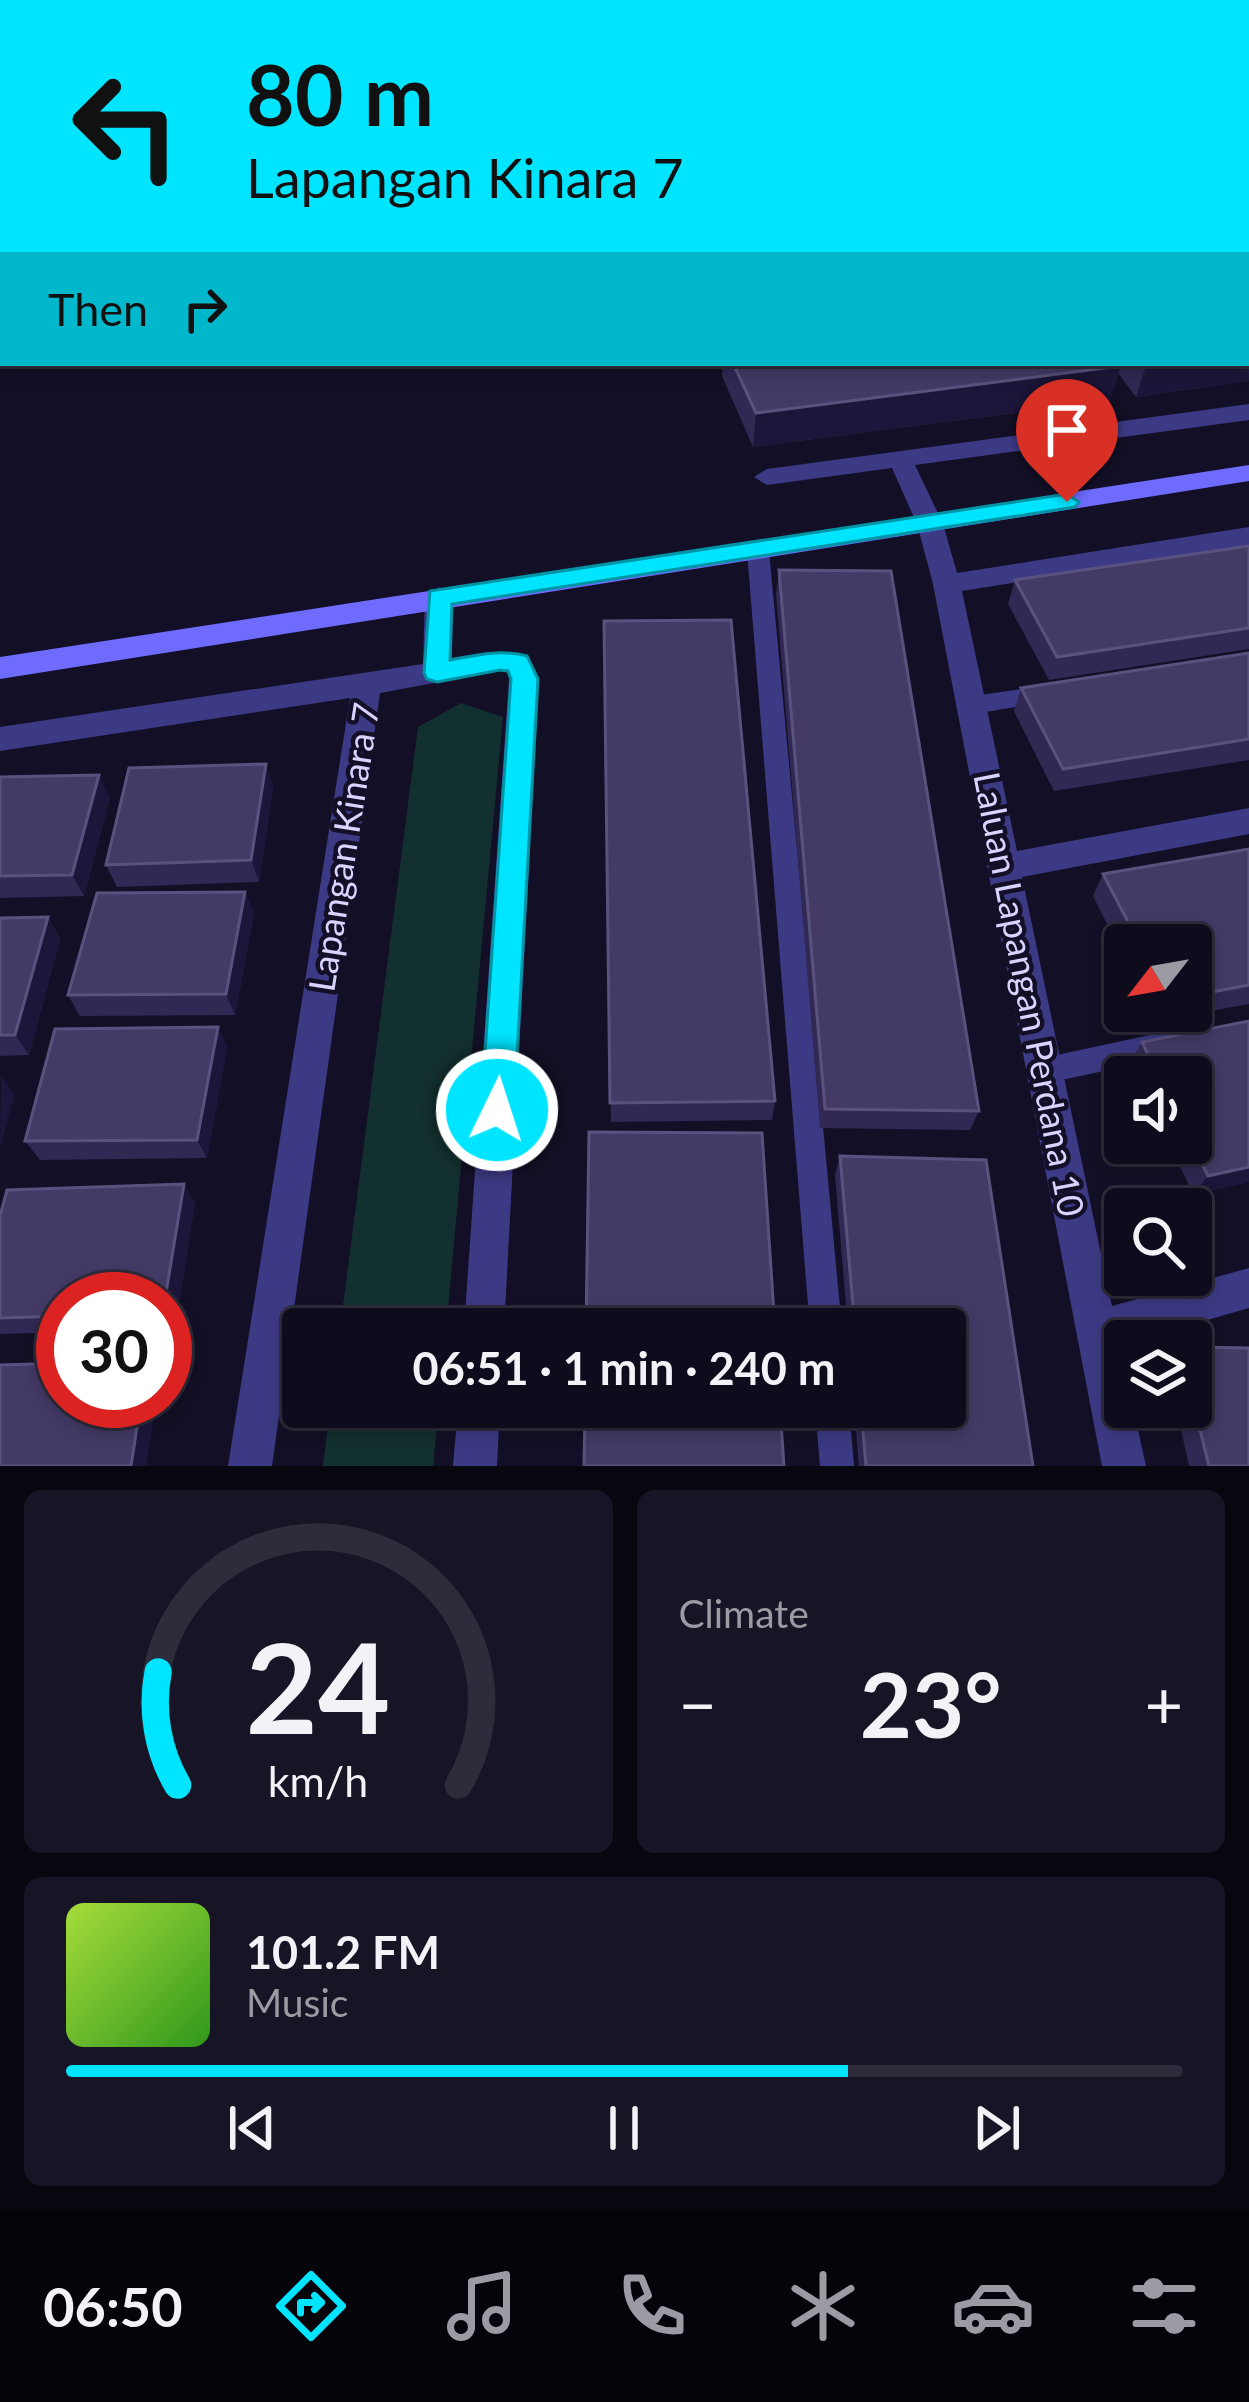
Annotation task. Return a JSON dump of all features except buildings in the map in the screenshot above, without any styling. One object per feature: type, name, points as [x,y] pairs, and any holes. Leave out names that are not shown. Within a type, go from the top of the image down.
[{"type":"street","points":[[767,477],[1249,412]]},
{"type":"street","name":"Laluan Lapangan Perdana 10","points":[[900,459],[931,524],[974,705],[1124,1466]]},
{"type":"street","points":[[0,668],[1249,473]]},
{"type":"street","points":[[947,584],[1249,536]]},
{"type":"street","points":[[437,673],[439,597]]},
{"type":"street","name":"Lapangan Kinara 7","points":[[250,1466],[367,685],[500,660],[518,663],[524,679],[485,1308]]},
{"type":"street","points":[[0,740],[367,685]]},
{"type":"street","points":[[1003,867],[1249,821]]},
{"type":"street","points":[[1097,1331],[1249,1288]]},
{"type":"street","points":[[475,1466],[478,1428]]},
{"type":"lane","points":[[758,551],[824,1308]]},
{"type":"lane","points":[[974,705],[1065,691]]},
{"type":"lane","points":[[1043,1071],[1203,1037]]},
{"type":"lane","points":[[834,1428],[838,1466]]},
{"type":"green space","points":[[461,703],[503,717],[448,1308],[343,1308],[418,727]]},
{"type":"green space","points":[[328,1428],[437,1428],[433,1466],[323,1466]]},
{"type":"route","points":[[497,1110],[524,679],[518,663],[500,660],[437,673],[439,597],[1067,502]]}]
